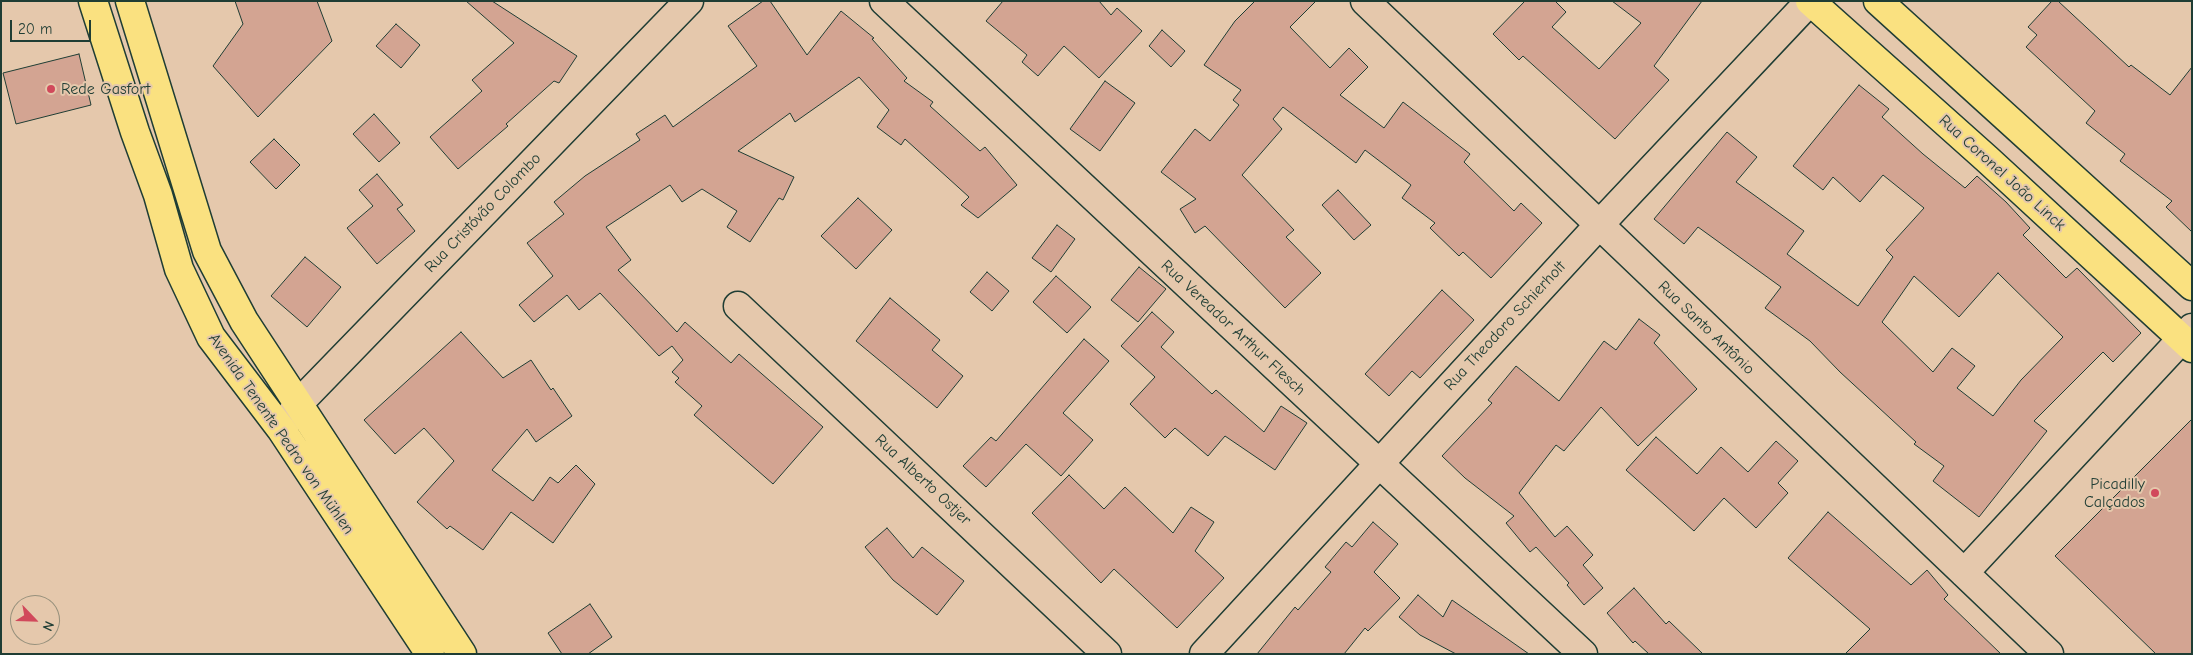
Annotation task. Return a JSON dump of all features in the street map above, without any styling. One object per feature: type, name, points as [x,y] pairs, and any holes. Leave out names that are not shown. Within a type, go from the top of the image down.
[{"type":"main road","name":"Avenida Tenente Pedro von Mühlen","points":[[92,1],[158,196],[179,269],[211,337],[281,429],[430,654]]},
{"type":"main road","name":"Rua Coronel João Linck","points":[[1810,1],[2188,338]]},
{"type":"main road","points":[[1878,1],[2192,286]]},
{"type":"main road","name":"Avenida Tenente Pedro von Mühlen","points":[[132,9],[207,251],[244,321],[300,403],[462,654]]},
{"type":"main road","points":[[102,31],[132,9]]},
{"type":"main road","points":[[1987,158],[2021,131]]},
{"type":"street","name":"Rua Cristóvão Colombo","points":[[281,429],[300,403],[689,1]]},
{"type":"street","name":"Rua Vereador Arthur Flesch","points":[[884,1],[1583,654]]},
{"type":"street","name":"Rua Santo Antônio","points":[[1364,1],[2049,654]]},
{"type":"street","name":"Rua Theodoro Schierholt","points":[[1204,654],[1598,226],[1810,1]]},
{"type":"street","name":"Rua Alberto Ostjer","points":[[738,306],[1107,654]]},
{"type":"street","points":[[1964,573],[2188,338]]},
{"type":"building","points":[[235,1],[317,1],[332,41],[258,117],[213,66],[243,24]]},
{"type":"building","points":[[466,1],[492,1],[577,56],[559,83],[554,81],[506,124],[508,126],[458,169],[430,137],[482,91],[472,80],[514,43]]},
{"type":"building","points":[[763,1],[770,1],[807,55],[841,11],[874,38],[872,39],[907,78],[904,81],[933,102],[930,106],[980,151],[985,147],[1017,185],[978,218],[961,205],[969,197],[905,139],[901,145],[877,127],[889,110],[859,77],[795,122],[790,113],[738,151],[794,177],[783,200],[779,198],[750,242],[727,227],[737,211],[702,189],[682,202],[670,185],[606,227],[631,260],[618,270],[677,332],[685,322],[731,363],[739,354],[823,427],[773,484],[694,415],[702,406],[675,382],[679,378],[672,372],[683,360],[672,346],[659,356],[600,293],[579,310],[567,295],[534,322],[519,305],[553,276],[527,243],[564,214],[554,202],[585,176],[640,140],[636,134],[665,115],[673,127],[757,66],[728,26]]},
{"type":"building","points":[[1003,1],[1099,1],[1111,15],[1117,8],[1142,31],[1099,78],[1064,46],[1038,76],[1022,62],[1027,55],[986,21]]},
{"type":"building","points":[[1255,1],[1316,1],[1290,27],[1330,68],[1349,48],[1368,67],[1340,95],[1384,128],[1403,102],[1470,154],[1464,162],[1514,211],[1521,203],[1542,223],[1491,278],[1463,252],[1459,256],[1430,228],[1435,223],[1402,198],[1411,185],[1365,150],[1356,163],[1283,107],[1273,119],[1282,129],[1242,175],[1294,230],[1286,237],[1321,273],[1285,308],[1205,226],[1195,233],[1180,209],[1196,199],[1161,172],[1195,129],[1210,141],[1239,105],[1233,100],[1241,90],[1204,65],[1235,21]]},
{"type":"building","points":[[1525,1],[1555,1],[1566,12],[1552,27],[1599,69],[1641,23],[1612,1],[1702,1],[1654,66],[1669,80],[1615,139],[1523,56],[1519,60],[1493,34]]},
{"type":"building","points":[[2052,1],[2058,1],[2129,67],[2131,65],[2170,95],[2192,67],[2192,232],[2166,207],[2172,201],[2120,161],[2125,154],[2086,123],[2095,111],[2026,47],[2037,35],[2028,27]]},
{"type":"building","points":[[396,24],[420,45],[401,68],[376,46]]},
{"type":"building","points":[[1162,30],[1185,51],[1171,67],[1149,46]]},
{"type":"building","points":[[79,54],[91,105],[16,124],[3,73]]},
{"type":"building","points":[[1105,81],[1135,103],[1100,151],[1070,129]]},
{"type":"building","points":[[1859,85],[1889,109],[1882,117],[1965,188],[1977,176],[2006,202],[2030,228],[2023,235],[2066,278],[2077,268],[2141,333],[2113,362],[2103,352],[2034,421],[2047,431],[1979,517],[1933,481],[1944,466],[1914,444],[1916,442],[1840,372],[1810,341],[1765,308],[1781,287],[1698,227],[1684,244],[1654,219],[1727,132],[1757,157],[1736,182],[1804,231],[1787,254],[1858,306],[1893,257],[1886,250],[1924,208],[1883,175],[1860,202],[1833,177],[1823,190],[1793,166]],"holes":[[[1998,273],[2063,337],[2021,380],[1993,416],[1957,388],[1975,366],[1952,348],[1933,372],[1882,322],[1914,276],[1959,317]]]},
{"type":"building","points":[[374,114],[400,143],[379,162],[353,134]]},
{"type":"building","points":[[274,139],[300,165],[276,189],[250,162]]},
{"type":"building","points":[[377,174],[403,205],[397,209],[415,231],[377,264],[347,228],[373,206],[359,190]]},
{"type":"building","points":[[1338,190],[1371,225],[1354,240],[1322,205]]},
{"type":"building","points":[[858,198],[892,230],[856,269],[821,236]]},
{"type":"building","points":[[1057,225],[1075,239],[1051,272],[1032,258]]},
{"type":"building","points":[[305,257],[341,287],[307,327],[271,296]]},
{"type":"building","points":[[1139,267],[1166,289],[1138,322],[1111,300]]},
{"type":"building","points":[[987,272],[1009,291],[992,311],[970,292]]},
{"type":"building","points":[[1056,276],[1091,307],[1067,333],[1033,302]]},
{"type":"building","points":[[1442,290],[1474,320],[1420,378],[1412,371],[1389,396],[1365,374]]},
{"type":"building","points":[[890,298],[940,340],[932,350],[963,376],[937,408],[856,341]]},
{"type":"building","points":[[1152,312],[1174,332],[1161,347],[1212,394],[1216,390],[1264,432],[1281,406],[1307,423],[1275,470],[1225,436],[1208,456],[1175,428],[1165,438],[1130,404],[1155,377],[1121,346]]},
{"type":"building","points":[[1639,319],[1660,335],[1654,343],[1697,389],[1638,446],[1601,407],[1564,451],[1556,445],[1519,493],[1555,537],[1567,526],[1593,555],[1583,565],[1603,588],[1584,605],[1567,585],[1569,583],[1536,547],[1530,552],[1506,523],[1514,516],[1465,478],[1442,456],[1492,403],[1488,400],[1516,366],[1559,401],[1604,341],[1616,350]]},
{"type":"building","points":[[461,332],[503,378],[531,360],[551,390],[553,388],[572,416],[536,442],[527,429],[492,470],[533,501],[550,477],[558,483],[576,465],[595,484],[553,543],[511,512],[483,550],[450,526],[447,529],[417,502],[454,461],[424,428],[395,454],[364,420]]},
{"type":"building","points":[[1084,339],[1109,361],[1063,413],[1093,440],[1061,476],[1026,444],[986,487],[963,466],[991,437],[996,441]]},
{"type":"building","name":"Picadilly Calçados","points":[[2192,419],[2192,654],[2156,654],[2055,556]]},
{"type":"building","points":[[1656,437],[1697,474],[1721,447],[1748,472],[1776,441],[1798,461],[1778,483],[1788,493],[1756,528],[1724,498],[1694,531],[1626,470]]},
{"type":"building","points":[[1069,475],[1104,509],[1125,487],[1173,533],[1191,507],[1214,522],[1195,551],[1224,578],[1177,628],[1114,569],[1101,583],[1032,513]]},
{"type":"building","points":[[1828,512],[1911,585],[1927,570],[1948,595],[1944,599],[2001,654],[1845,654],[1870,629],[1788,558]]},
{"type":"building","points":[[1373,522],[1398,544],[1374,572],[1400,598],[1368,631],[1365,628],[1344,654],[1257,654],[1295,607],[1298,610],[1331,572],[1325,567],[1346,542],[1352,547]]},
{"type":"building","points":[[887,528],[913,558],[922,547],[964,581],[937,615],[893,580],[865,547]]},
{"type":"building","points":[[1634,588],[1666,624],[1669,621],[1703,654],[1649,654],[1635,641],[1633,643],[1607,613]]},
{"type":"building","points":[[1418,595],[1443,617],[1452,600],[1529,654],[1456,654],[1420,635],[1399,617]]},
{"type":"building","points":[[590,604],[612,637],[588,654],[562,654],[548,633]]},
{"type":"place","name":"Rede Gasfort","points":[[51,89]]},
{"type":"place","name":"Picadilly Calçados","points":[[2155,493]]}]
